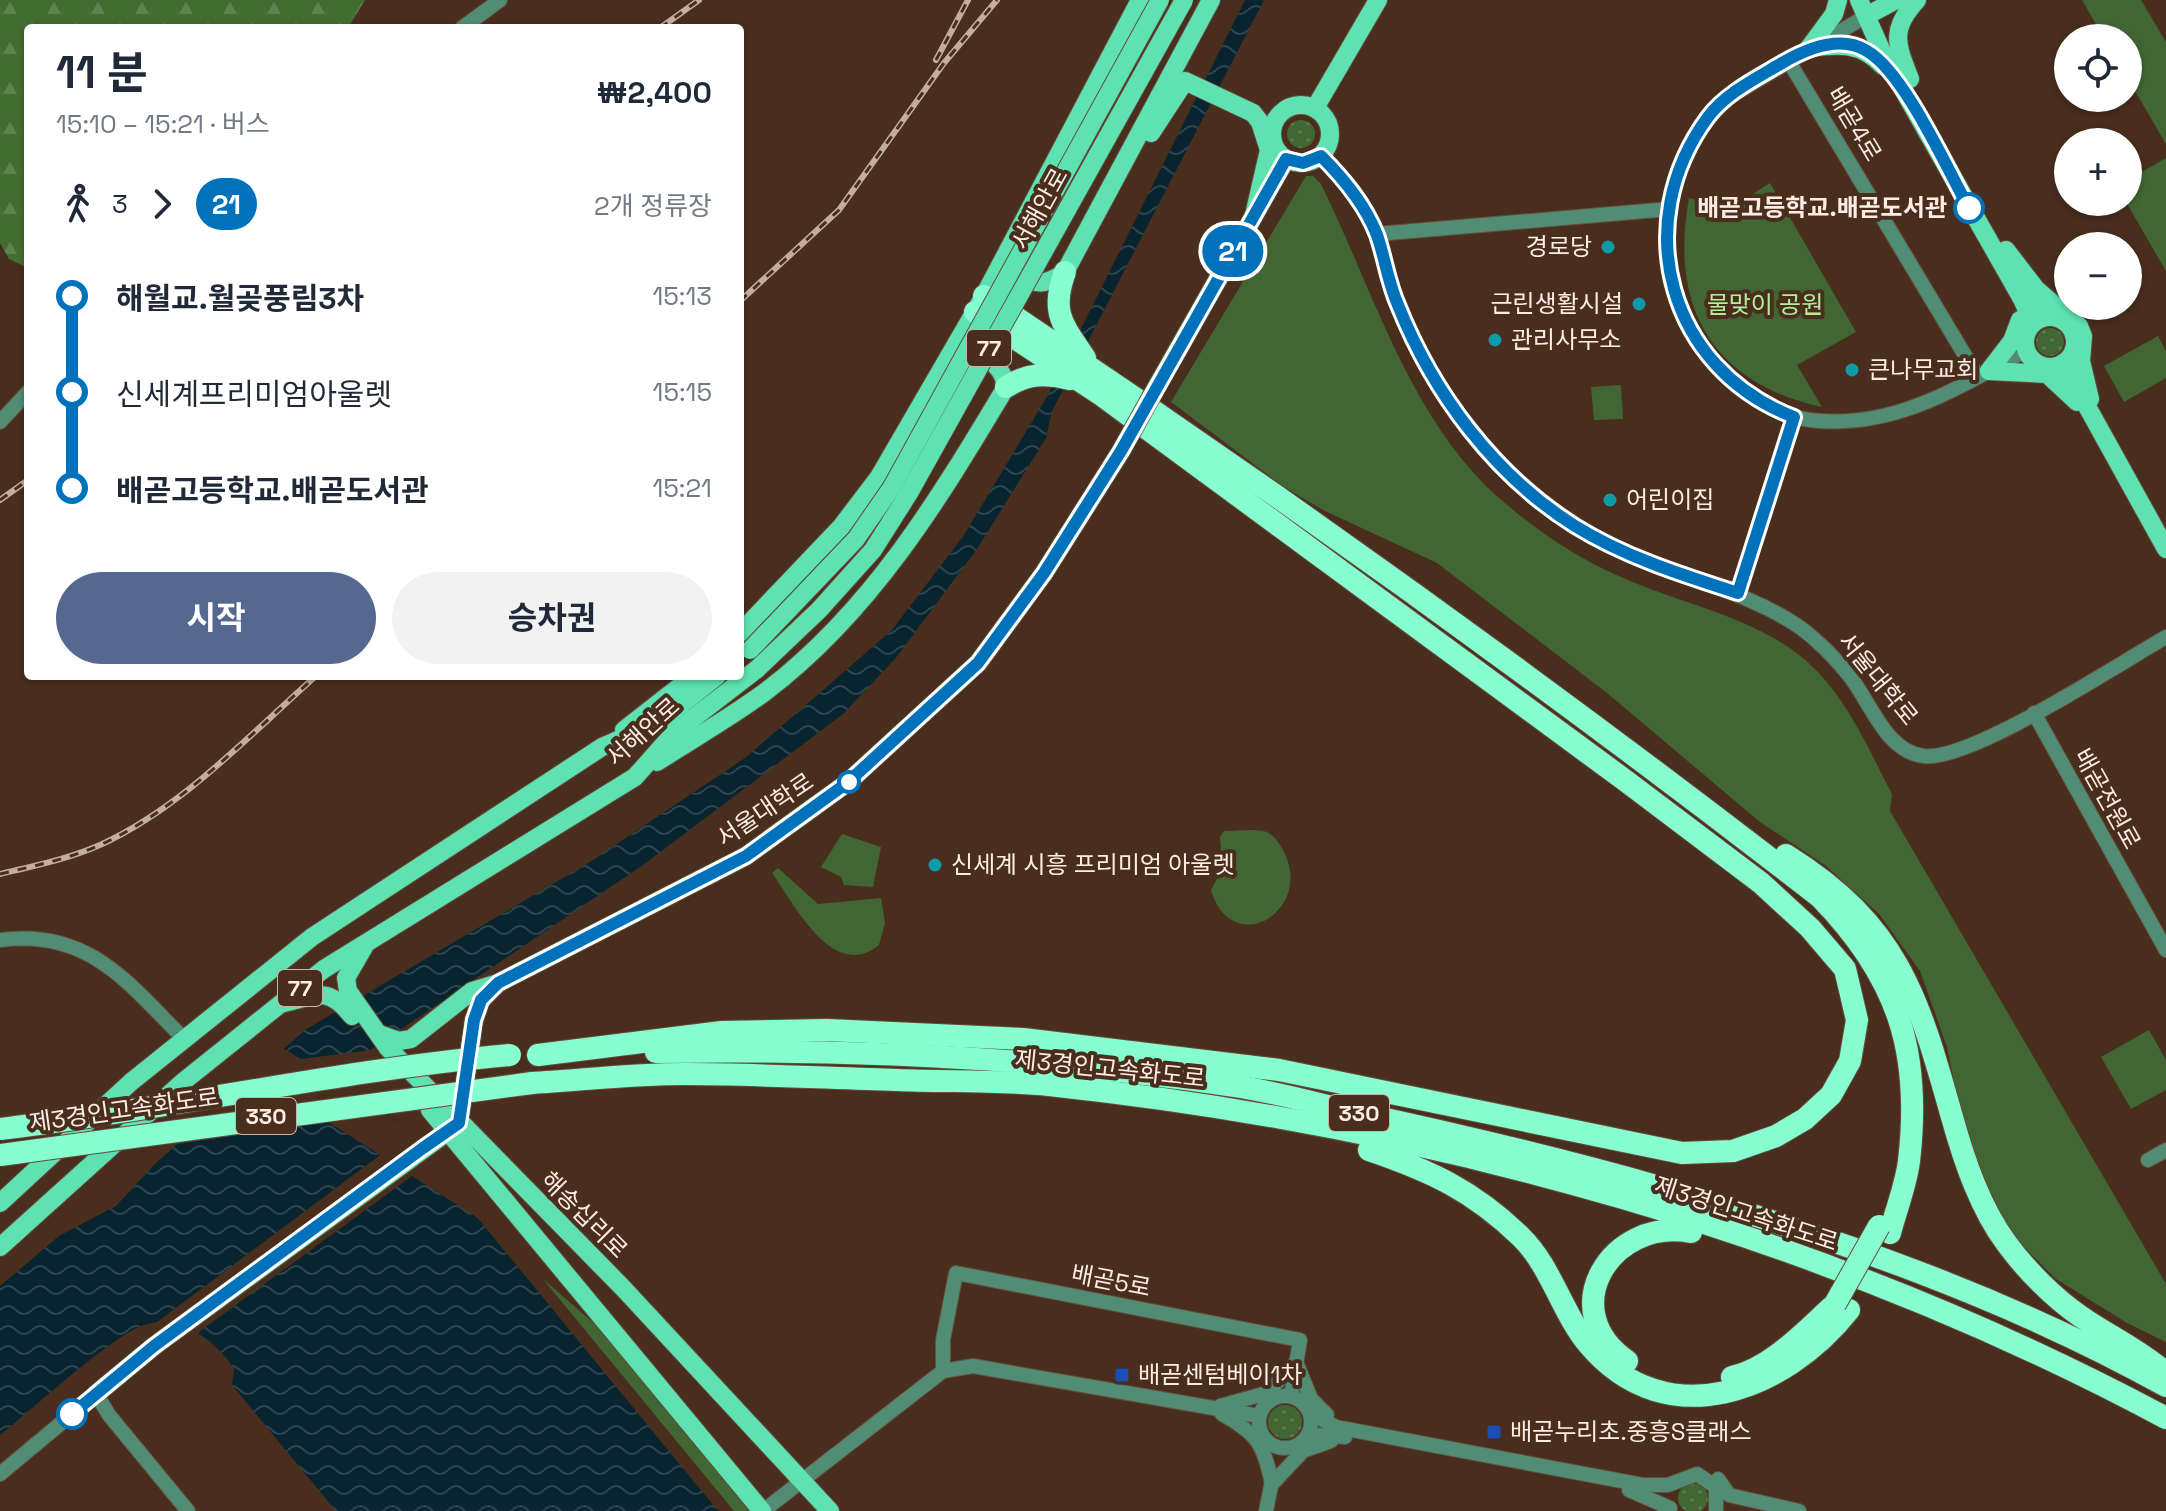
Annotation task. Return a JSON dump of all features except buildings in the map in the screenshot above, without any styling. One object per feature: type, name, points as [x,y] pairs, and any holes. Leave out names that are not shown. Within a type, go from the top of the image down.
[{"type":"highway","points":[[1006,387],[1052,351],[1058,292],[1065,272]]},
{"type":"highway","points":[[980,304],[1096,380],[1666,779],[1820,897],[1853,931],[1882,972],[1902,1022],[1912,1092],[1909,1163],[1884,1230],[1842,1307],[1835,1328],[1789,1367],[1740,1390],[1701,1397],[1659,1391],[1627,1379],[1588,1344],[1524,1239],[1473,1194],[1407,1163],[1238,1110]]},
{"type":"highway","points":[[538,1055],[722,1032],[827,1030],[1008,1038],[1279,1070],[1682,1153],[1733,1151],[1776,1136],[1805,1119],[1831,1095],[1850,1061],[1857,1020],[1845,969],[1810,928],[1761,883],[1096,380],[1052,351]]},
{"type":"highway","points":[[1503,690],[1631,771],[1754,860],[1814,904],[1845,938],[1884,1004],[1898,1094],[1895,1163],[1884,1230]]},
{"type":"highway","points":[[1666,779],[1824,878],[1866,917],[1896,957],[1918,1004],[1960,1143],[1980,1197],[2006,1244],[2080,1316],[2138,1349],[2166,1373]]},
{"type":"highway","name":"제3경인고속화도로","points":[[0,1129],[213,1099],[424,1063],[510,1055],[877,1052],[1049,1064],[1238,1086],[1486,1140],[1752,1214],[1931,1276],[2117,1359],[2166,1386]]},
{"type":"highway","name":"제3경인고속화도로","points":[[0,1155],[532,1083],[681,1074],[1045,1085],[1238,1110],[1480,1162],[1588,1190],[1794,1254],[1919,1303],[2103,1384],[2166,1418]]},
{"type":"highway","points":[[1794,1254],[1670,1228],[1637,1236],[1622,1244],[1607,1259],[1598,1278],[1595,1315],[1600,1331],[1615,1352],[1649,1376],[1699,1383],[1741,1375],[1842,1307]]},
{"type":"main road","points":[[744,629],[841,527],[879,477],[980,304],[1140,0]]},
{"type":"main road","name":"서해안로","points":[[745,654],[856,539],[892,487],[1160,0]]},
{"type":"main road","name":"서해안로","points":[[744,679],[819,610],[873,550],[909,493],[1184,0]]},
{"type":"main road","points":[[1011,245],[1010,260],[1033,283],[1046,284],[1065,272],[1211,0]]},
{"type":"main road","points":[[1315,108],[1378,0]]},
{"type":"main road","points":[[1809,48],[1834,14],[1838,0]]},
{"type":"main road","points":[[1896,0],[1863,8],[2001,252],[2035,301],[2052,316],[2067,323],[2075,338],[2071,355],[2063,363],[2043,366],[2026,350],[2029,315],[2001,252]]},
{"type":"main road","points":[[1905,82],[1896,42],[1901,20],[1917,0]]},
{"type":"main road","points":[[1809,48],[1847,45],[1867,50],[1905,82]]},
{"type":"main road","points":[[1114,183],[1165,114],[1179,86],[1192,82],[1265,116],[1278,153],[1286,159],[1303,163],[1321,156],[1329,143],[1330,127],[1315,108],[1305,105],[1285,110],[1275,120],[1272,135]]},
{"type":"main road","points":[[1254,215],[1269,150],[1255,110]]},
{"type":"main road","name":"서울대학로","points":[[455,1128],[474,1020],[481,1000],[498,983],[746,856],[847,783],[978,663],[1044,573],[1121,451],[1286,159]]},
{"type":"main road","points":[[1984,374],[2012,341],[2020,323],[2001,252]]},
{"type":"main road","points":[[2001,252],[2036,289],[2079,326],[2083,336],[2081,361],[2095,421]]},
{"type":"main road","points":[[2029,326],[2039,319],[2052,316]]},
{"type":"main road","points":[[635,777],[765,692],[837,628],[894,563],[939,500],[1006,387],[1004,373],[992,362],[962,352],[950,357]]},
{"type":"main road","points":[[2063,363],[2166,549]]},
{"type":"main road","points":[[1984,374],[2030,370],[2047,374],[2095,421]]},
{"type":"main road","points":[[602,747],[688,680]]},
{"type":"main road","name":"서해안로","points":[[0,1203],[115,1096],[312,937],[602,747],[661,721],[712,680]]},
{"type":"main road","name":"서해안로","points":[[0,1247],[184,1081],[324,969],[635,777],[674,733],[743,680]]},
{"type":"main road","name":"해송십리로","points":[[368,941],[346,978],[348,991],[379,1034],[763,1511]]},
{"type":"main road","points":[[379,1034],[399,1041],[411,1039],[472,991],[498,983]]},
{"type":"main road","name":"해송십리로","points":[[277,1005],[323,994],[339,1000],[380,1054],[623,1288],[803,1478],[830,1511]]},
{"type":"main road","points":[[96,1394],[154,1346],[423,1148],[455,1128]]},
{"type":"street","points":[[467,24],[500,0]]},
{"type":"street","points":[[1863,8],[1809,48],[1754,80],[1710,114],[1678,171],[1669,209],[1667,259],[1674,288],[1693,334],[1727,376],[1757,397],[1794,417],[1824,421],[1883,418],[1910,411],[2026,350]]},
{"type":"street","name":"배곧4로","points":[[1788,60],[1984,374]]},
{"type":"street","name":"서울대학로","points":[[1321,156],[1358,198],[1377,234],[1398,306],[1435,377],[1482,447],[1510,475],[1575,526],[1613,547],[1738,593],[1803,630],[1826,650],[1863,693],[1883,728],[1909,752],[1923,756],[1958,751],[2034,713],[2166,637]]},
{"type":"street","points":[[1377,234],[1669,209]]},
{"type":"street","points":[[0,422],[24,396]]},
{"type":"street","points":[[1738,593],[1794,417]]},
{"type":"street","name":"배곧전원로","points":[[2034,713],[2166,950]]},
{"type":"street","points":[[0,940],[16,938],[71,945],[107,963],[185,1040]]},
{"type":"street","points":[[2148,1160],[2166,1150]]},
{"type":"street","name":"배곧5로","points":[[943,1371],[943,1340],[956,1273],[1300,1340],[1296,1362]]},
{"type":"street","points":[[1291,1396],[1296,1362]]},
{"type":"street","points":[[1212,1408],[1267,1393],[1296,1362]]},
{"type":"street","points":[[1296,1362],[1305,1389],[1317,1407],[1359,1435]]},
{"type":"street","points":[[763,1511],[943,1371],[973,1366],[1259,1416]]},
{"type":"street","points":[[0,1474],[96,1394],[109,1415],[188,1511]]},
{"type":"street","points":[[1306,1438],[1311,1428],[1310,1413],[1305,1404],[1291,1396],[1275,1397],[1259,1416],[1262,1434],[1279,1447],[1293,1447],[1306,1438],[1326,1435],[1359,1435]]},
{"type":"street","points":[[1212,1408],[1254,1434],[1266,1456],[1272,1484]]},
{"type":"street","points":[[1310,1413],[1328,1425],[1359,1435],[1614,1483],[1654,1486],[1697,1474],[1711,1481],[1717,1492],[1716,1511]]},
{"type":"street","points":[[1272,1484],[1303,1451],[1359,1435]]},
{"type":"street","points":[[1266,1511],[1279,1447]]},
{"type":"street","points":[[1614,1483],[1656,1480],[1697,1466],[1714,1475],[1729,1495],[1799,1511]]},
{"type":"street","points":[[1668,1510],[1668,1496],[1675,1482]]},
{"type":"street","points":[[1614,1483],[1652,1498],[1668,1510]]},
{"type":"street","points":[[1717,1492],[1736,1502],[1779,1511]]},
{"type":"green space","points":[[0,0],[365,0],[350,24],[24,24],[24,266],[9,259],[0,243]]},
{"type":"green space","points":[[2082,0],[2141,0],[2166,42],[2166,144],[2142,103],[2142,24],[2096,24]]},
{"type":"green space","points":[[1301,120],[1311,124],[1315,134],[1311,144],[1301,148],[1291,144],[1287,134],[1291,124]]},
{"type":"green space","points":[[2166,158],[2166,271],[2134,216],[2142,216],[2142,172]]},
{"type":"green space","points":[[1306,176],[1313,176],[1321,184],[1417,392],[1468,466],[1499,498],[1527,521],[1588,561],[1646,587],[1749,625],[1773,638],[1796,652],[1816,670],[1839,698],[1892,794],[1890,811],[2166,1284],[2166,1342],[2127,1323],[2056,1279],[2017,1240],[1988,1200],[1962,1122],[1947,1047],[1920,971],[1879,914],[1825,865],[1760,822],[1607,693],[1437,563],[1323,510],[1284,487],[1171,402]]},
{"type":"green space","name":"물맞이 공원","points":[[1770,183],[1856,332],[1797,365],[1822,407],[1784,396],[1752,380],[1726,359],[1707,334],[1693,306],[1686,273],[1684,237],[1689,198],[1729,209]]},
{"type":"green space","points":[[2050,328],[2060,332],[2064,342],[2060,352],[2050,356],[2040,352],[2036,342],[2040,332]]},
{"type":"green space","points":[[2158,336],[2166,351],[2166,378],[2124,402],[2104,366]]},
{"type":"green space","points":[[1621,385],[1623,419],[1594,420],[1591,387]]},
{"type":"green space","points":[[1224,831],[1267,832],[1283,850],[1290,872],[1289,892],[1280,908],[1267,919],[1252,924],[1236,922],[1221,911],[1211,890],[1222,869],[1220,837]]},
{"type":"green space","points":[[842,834],[881,847],[873,887],[844,885],[841,877],[821,867]]},
{"type":"green space","points":[[778,868],[818,904],[881,898],[885,923],[879,945],[862,954],[846,954],[830,947],[791,902],[772,873]]},
{"type":"green space","points":[[2149,1030],[2166,1060],[2166,1090],[2131,1109],[2101,1057]]},
{"type":"green space","points":[[543,1279],[604,1332],[753,1511],[734,1511]]},
{"type":"green space","points":[[1285,1405],[1297,1410],[1302,1422],[1297,1434],[1285,1439],[1273,1434],[1268,1422],[1273,1410]]},
{"type":"green space","points":[[1687,1484],[1699,1484],[1707,1492],[1707,1504],[1699,1512],[1687,1512],[1679,1504],[1679,1492]]},
{"type":"water","points":[[1245,0],[1264,0],[1052,411],[1046,438],[977,549],[895,659],[843,714],[643,865],[351,1063],[391,1117],[402,1124],[405,1135],[397,1150],[397,1168],[435,1166],[718,1511],[336,1511],[232,1385],[234,1369],[218,1349],[185,1327],[160,1322],[147,1324],[115,1341],[0,1435],[0,1286],[59,1236],[116,1206],[156,1163],[305,1030],[590,862],[745,758],[892,630],[964,535],[1048,395]]},
{"type":"pier","points":[[281,1047],[301,1059],[378,1049],[356,1064],[392,1113],[386,1114],[408,1128],[409,1146],[398,1155],[400,1166],[433,1160],[487,1224],[412,1176],[195,1335],[177,1328],[149,1328],[380,1155],[328,1122],[172,1145]]},
{"type":"railway","points":[[666,24],[699,0]]},
{"type":"railway","points":[[936,60],[968,0]]},
{"type":"railway","points":[[744,297],[839,210],[944,63],[997,0]]},
{"type":"railway","points":[[0,500],[24,483]]},
{"type":"railway","points":[[0,874],[51,862],[100,845],[159,811],[214,769],[312,680]]},
{"type":"bus line","name":"21","points":[[72,1414],[154,1346],[423,1148],[450,1133],[459,1123],[474,1020],[481,1000],[498,983],[746,856],[847,783],[978,663],[1044,573],[1121,451],[1286,159],[1303,163],[1321,156],[1358,198],[1377,234],[1398,306],[1435,377],[1482,447],[1519,485],[1575,526],[1613,547],[1738,593],[1794,417],[1742,388],[1714,364],[1682,312],[1667,259],[1665,238],[1678,171],[1692,142],[1710,114],[1754,80],[1809,48],[1836,44],[1857,46],[1873,55],[1900,84],[1969,208]]},
{"type":"place","name":"배곧고등학교.배곧도서관","points":[[1969,208]]},
{"type":"place","name":"경로당","points":[[1608,247]]},
{"type":"place","name":"근린생활시설","points":[[1639,304]]},
{"type":"place","name":"관리사무소","points":[[1495,340]]},
{"type":"place","name":"큰나무교회","points":[[1852,370]]},
{"type":"place","name":"어린이집","points":[[1610,500]]},
{"type":"place","name":"신세계 시흥 프리미엄 아울렛","points":[[935,865]]},
{"type":"place","name":"배곧센텀베이1차","points":[[1122,1375]]},
{"type":"place","name":"배곧누리초.중흥S클래스","points":[[1494,1432]]}]
